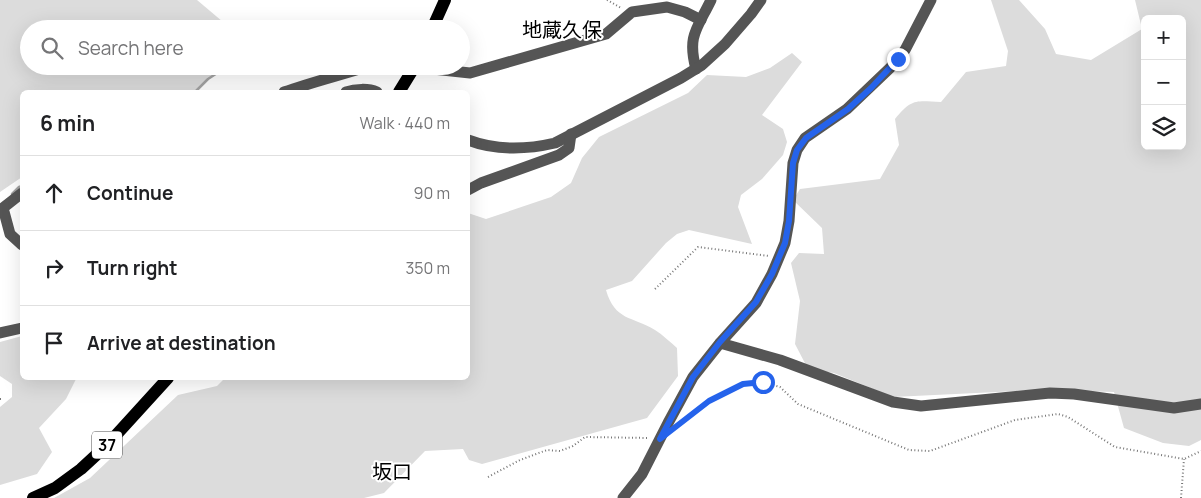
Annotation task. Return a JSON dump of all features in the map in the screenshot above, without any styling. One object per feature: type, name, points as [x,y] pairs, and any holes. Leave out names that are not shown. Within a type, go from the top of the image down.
[{"type":"main road","points":[[436,20],[445,0]]},
{"type":"main road","points":[[400,90],[410,75]]},
{"type":"main road","name":"37","points":[[33,498],[56,488],[81,469],[113,439],[166,380]]},
{"type":"street","points":[[696,69],[691,47],[694,36],[711,0]]},
{"type":"street","points":[[470,141],[509,149],[555,142],[702,65],[725,44],[761,0]]},
{"type":"street","points":[[623,498],[642,474],[693,377],[720,342],[756,302],[772,274],[785,243],[793,163],[797,150],[806,138],[848,109],[890,68],[905,50],[931,0]]},
{"type":"street","points":[[470,73],[606,34],[632,12],[667,7],[685,12],[701,20]]},
{"type":"street","points":[[290,90],[342,75]]},
{"type":"street","points":[[354,90],[373,90]]},
{"type":"street","points":[[470,189],[481,183],[559,155],[569,148],[571,134]]},
{"type":"street","points":[[20,194],[1,208],[10,234],[20,243]]},
{"type":"street","points":[[0,333],[20,328]]},
{"type":"street","points":[[720,342],[780,360],[893,402],[921,406],[1050,394],[1074,394],[1174,408],[1201,404]]},
{"type":"path","points":[[607,0],[611,4],[632,12]]},
{"type":"path","points":[[655,290],[698,247],[762,256],[780,256]]},
{"type":"path","points":[[674,428],[709,401],[743,384],[763,382],[780,387],[798,404],[909,450],[930,451],[1015,420],[1058,414],[1068,417],[1116,447],[1184,459],[1201,451]]},
{"type":"path","points":[[488,476],[520,460],[547,450],[560,451],[573,446],[585,437],[660,439]]},
{"type":"path","points":[[1181,498],[1184,459]]},
{"type":"shaded area","points":[[0,0],[197,0],[221,20],[20,20],[20,75],[213,75],[197,90],[20,90],[20,178],[0,192]]},
{"type":"shaded area","points":[[991,0],[1019,0],[1045,29],[1056,54],[1091,60],[1141,30],[1141,150],[1186,150],[1186,15],[1141,15],[1141,25],[1135,0],[1201,0],[1201,440],[1189,446],[1163,443],[1124,428],[1114,392],[1038,390],[893,397],[834,373],[808,369],[795,344],[800,301],[791,263],[799,253],[824,254],[822,228],[793,200],[800,189],[880,179],[899,145],[895,119],[906,107],[920,101],[941,102],[966,72],[1006,66],[1008,51]]},
{"type":"shaded area","points":[[792,53],[802,62],[762,115],[783,129],[787,142],[783,155],[762,179],[741,195],[738,207],[752,244],[689,230],[677,234],[666,243],[632,281],[606,290],[619,313],[655,330],[677,348],[678,376],[647,418],[482,464],[469,460],[463,449],[425,451],[384,493],[364,498],[54,498],[90,478],[178,395],[217,386],[223,380],[470,380],[470,214],[486,219],[551,197],[571,183],[582,158],[599,137],[688,93],[707,75],[746,77],[770,68]]},
{"type":"shaded area","points":[[20,337],[20,380],[76,380],[66,399],[39,428],[52,452],[37,474],[0,485],[0,407],[12,397],[12,384],[0,376],[0,342]]},
{"type":"waterway","points":[[197,90],[214,75]]},
{"type":"waterway","points":[[12,194],[20,187]]},
{"type":"district","name":"地蔵久保","points":[[562,29]]},
{"type":"district","name":"坂口","points":[[392,471]]},
{"type":"route","points":[[763,382],[743,384],[709,401],[660,439],[693,377],[720,342],[756,302],[772,274],[785,243],[789,221],[793,163],[797,150],[806,138],[848,109],[898,59]]}]
